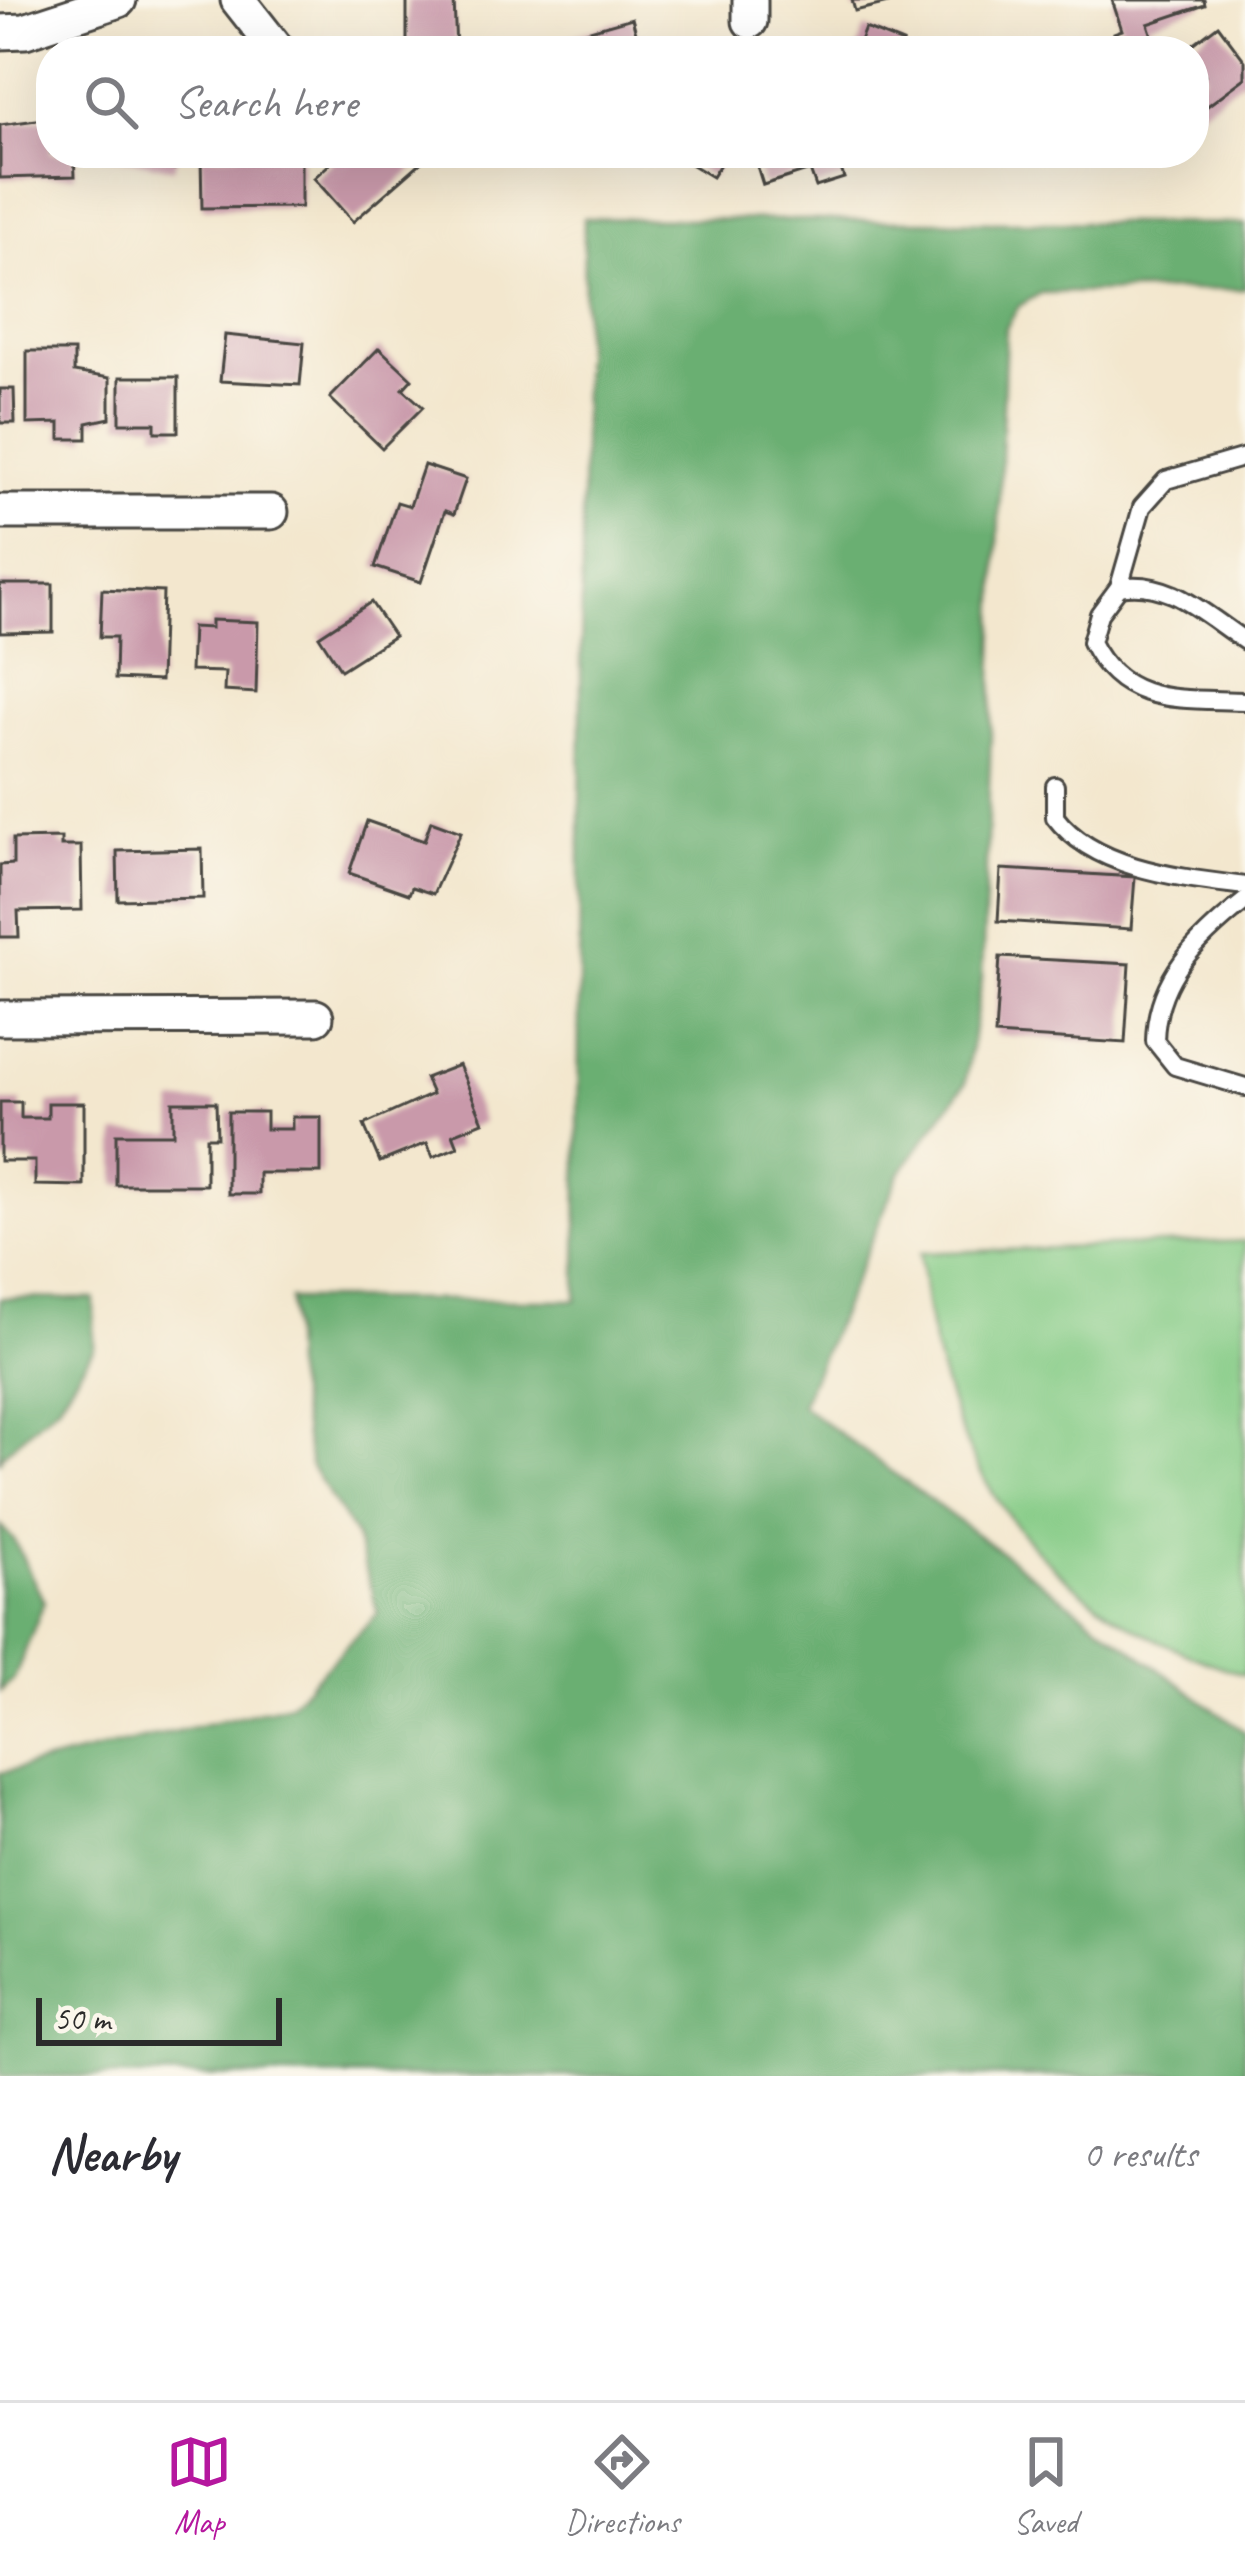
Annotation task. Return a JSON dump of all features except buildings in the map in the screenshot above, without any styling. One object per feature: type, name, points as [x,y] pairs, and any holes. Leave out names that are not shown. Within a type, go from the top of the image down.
[{"type":"street","points":[[0,32],[25,31],[119,0]]},
{"type":"street","points":[[238,0],[266,36]]},
{"type":"street","points":[[0,512],[271,512]]},
{"type":"street","points":[[0,1018],[316,1017]]},
{"type":"lane","points":[[1245,457],[1166,480],[1142,507],[1119,587],[1099,614],[1091,642],[1106,672],[1131,689],[1173,698],[1245,701]]},
{"type":"lane","points":[[1119,587],[1145,582],[1164,587],[1245,641]]},
{"type":"lane","points":[[1054,786],[1055,817],[1091,850],[1140,866],[1245,886]]},
{"type":"lane","points":[[1245,901],[1178,965],[1156,1006],[1155,1042],[1175,1066],[1245,1088]]},
{"type":"green space","points":[[584,218],[1245,224],[1245,289],[1041,293],[1019,306],[1006,328],[982,979],[965,1084],[900,1173],[801,1405],[1245,1732],[1245,2076],[0,2076],[0,1773],[290,1704],[378,1613],[355,1536],[310,1465],[292,1368],[290,1299],[577,1300]]},
{"type":"green space","points":[[1245,1241],[1245,1675],[1172,1647],[1109,1612],[1056,1569],[1011,1520],[976,1463],[949,1400],[931,1330],[920,1253]]},
{"type":"green space","points":[[0,1298],[94,1299],[94,1348],[58,1404],[3,1454],[0,1463]]},
{"type":"green space","points":[[0,1525],[14,1540],[44,1602],[14,1679],[0,1691]]}]
